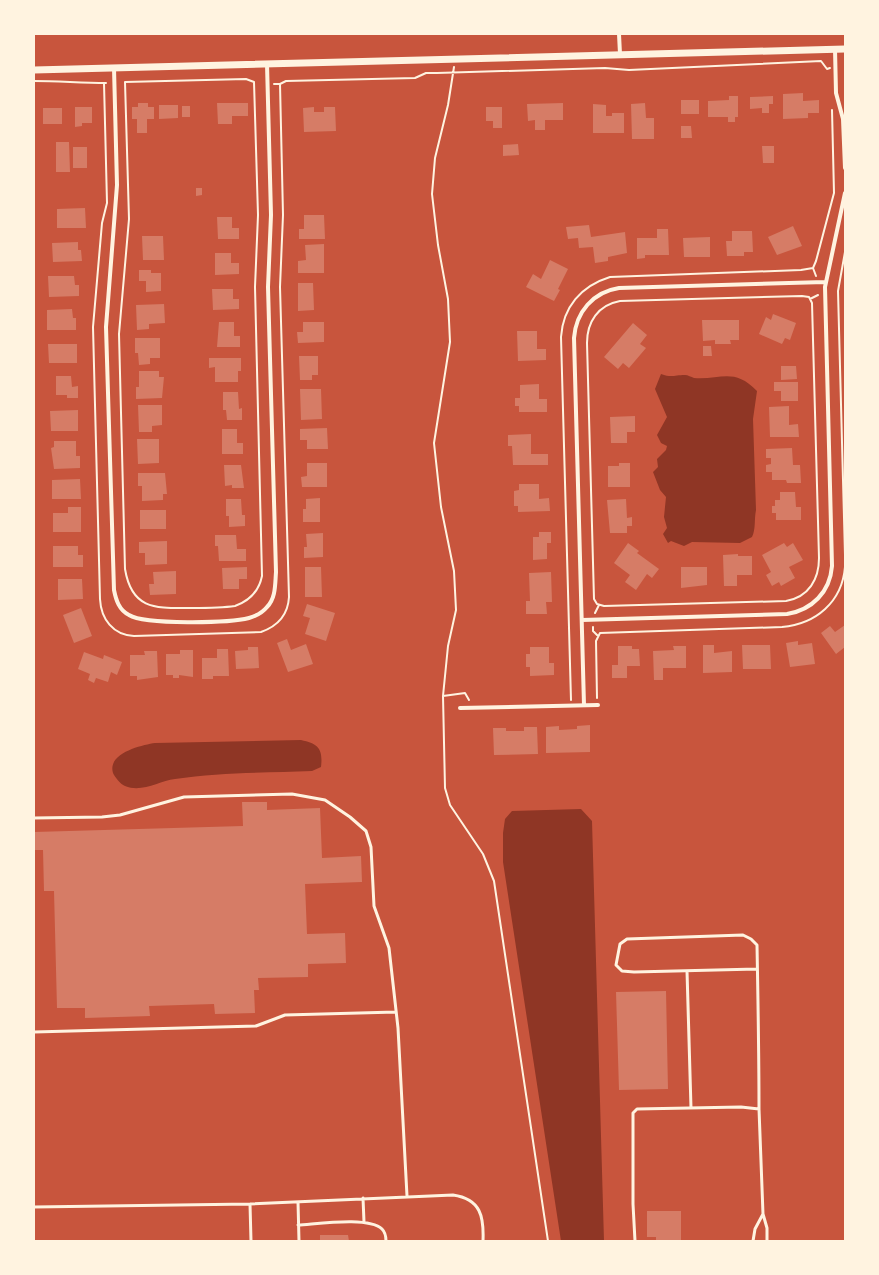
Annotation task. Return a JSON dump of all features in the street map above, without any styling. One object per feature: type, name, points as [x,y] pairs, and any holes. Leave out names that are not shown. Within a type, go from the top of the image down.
[{"type":"street","points":[[620,34],[620,54]]},
{"type":"street","points":[[835,49],[836,92],[843,119],[845,168]]},
{"type":"street","points":[[34,70],[845,49]]},
{"type":"street","points":[[114,68],[117,197],[106,334],[113,575],[116,598],[121,609],[137,619],[160,622],[241,620],[256,616],[267,607],[274,596],[276,572],[268,294],[271,210],[267,64]]},
{"type":"street","points":[[843,119],[845,113]]},
{"type":"street","points":[[582,620],[787,614],[803,610],[816,601],[823,593],[830,578],[832,566],[825,282],[845,193]]},
{"type":"street","points":[[584,705],[574,338],[576,323],[584,308],[600,294],[619,288],[825,282]]},
{"type":"street","points":[[460,708],[598,705]]},
{"type":"lane","points":[[34,818],[102,817],[120,815],[184,797],[292,794],[325,800],[360,825],[369,838],[374,906],[388,948],[396,1012],[407,1196]]},
{"type":"lane","points":[[758,969],[634,972],[622,971],[616,965],[620,944],[627,939],[743,935],[751,938],[757,945],[758,969],[759,1108],[761,1121],[763,1214],[767,1228],[767,1241]]},
{"type":"lane","points":[[687,971],[691,1108]]},
{"type":"lane","points":[[34,1032],[256,1026],[285,1015],[396,1012]]},
{"type":"lane","points":[[635,1241],[633,1204],[633,1113],[637,1109],[759,1108]]},
{"type":"lane","points":[[34,1207],[250,1204],[453,1195],[464,1197],[474,1204],[480,1211],[484,1224],[483,1241]]},
{"type":"lane","points":[[363,1198],[364,1222]]},
{"type":"lane","points":[[298,1202],[299,1241]]},
{"type":"lane","points":[[250,1204],[251,1241]]},
{"type":"lane","points":[[753,1241],[755,1229],[763,1214]]},
{"type":"lane","points":[[298,1225],[364,1222],[382,1229],[386,1234],[386,1241]]},
{"type":"path","points":[[254,85],[280,84],[286,81],[415,78],[429,73],[454,74],[605,68],[629,70],[822,61],[827,69],[835,68]]},
{"type":"path","points":[[830,68],[830,74]]},
{"type":"path","points":[[454,74],[435,158],[432,194],[438,245],[448,299],[450,342],[434,443],[441,508],[454,571],[456,610],[448,646],[443,696],[445,788],[450,805],[484,854],[494,881],[548,1241]]},
{"type":"path","points":[[34,82],[68,81],[74,83],[104,83],[115,82],[246,79],[254,82],[258,215],[255,294],[262,576],[255,593],[246,601],[235,606],[156,608],[143,603],[133,594],[127,583],[125,569],[119,334],[129,219],[125,82]]},
{"type":"path","points":[[104,83],[107,203],[102,223],[93,327],[100,599],[103,615],[111,626],[124,634],[134,636],[261,632],[279,622],[288,608],[289,584],[280,294],[283,215],[280,84]]},
{"type":"path","points":[[571,700],[561,337],[566,313],[582,291],[594,283],[610,277],[801,270],[813,268],[834,193],[832,110]]},
{"type":"path","points":[[845,252],[838,292],[845,555]]},
{"type":"path","points":[[809,297],[812,302],[819,558],[818,572],[812,585],[802,595],[786,601],[604,606],[597,604],[594,599],[587,344],[588,331],[592,319],[603,308],[620,301],[809,297]]},
{"type":"path","points":[[597,700],[596,641],[600,633],[782,627],[799,625],[816,617],[833,601],[843,582],[845,567]]},
{"type":"path","points":[[443,696],[465,693],[470,701],[470,708]]},
{"type":"shaded area","points":[[661,374],[671,376],[686,375],[694,378],[734,377],[741,379],[757,391],[753,419],[756,510],[752,537],[740,543],[692,542],[684,546],[671,541],[668,543],[663,534],[667,528],[664,517],[666,497],[660,490],[653,472],[658,467],[657,459],[666,450],[667,446],[661,443],[657,435],[667,417],[655,389]]},
{"type":"shaded area","points":[[301,740],[312,743],[318,748],[321,756],[321,767],[312,771],[226,774],[192,777],[169,780],[138,788],[131,788],[123,785],[113,773],[115,760],[120,755],[134,748],[155,743]]},
{"type":"shaded area","points":[[581,809],[592,821],[604,1241],[561,1241],[503,862],[503,833],[505,819],[512,811]]},
{"type":"building","points":[[803,93],[803,101],[819,100],[819,113],[808,113],[808,118],[783,119],[783,94]]},
{"type":"building","points":[[729,96],[738,96],[738,117],[735,117],[735,122],[728,122],[728,117],[708,117],[708,101],[729,100]]},
{"type":"building","points":[[773,96],[773,104],[769,104],[769,113],[762,113],[762,108],[750,109],[750,97]]},
{"type":"building","points":[[681,100],[699,100],[699,114],[681,114]]},
{"type":"building","points":[[138,103],[148,103],[148,107],[154,107],[154,119],[147,119],[147,133],[137,133],[137,119],[132,119],[132,107],[138,107]]},
{"type":"building","points":[[217,103],[248,103],[248,116],[232,116],[232,124],[218,124]]},
{"type":"building","points":[[563,103],[563,120],[545,120],[545,130],[535,130],[535,120],[528,121],[527,104]]},
{"type":"building","points":[[645,103],[646,118],[654,118],[654,139],[632,139],[631,104]]},
{"type":"building","points":[[593,104],[606,105],[606,116],[612,116],[612,113],[624,113],[624,133],[593,133]]},
{"type":"building","points":[[159,105],[178,105],[178,118],[159,119]]},
{"type":"building","points":[[182,106],[190,106],[190,117],[182,117]]},
{"type":"building","points":[[75,107],[92,107],[92,123],[82,123],[82,126],[75,127]]},
{"type":"building","points":[[314,107],[314,112],[324,112],[324,107],[335,107],[336,131],[304,132],[303,108]]},
{"type":"building","points":[[486,107],[502,107],[502,128],[493,128],[493,121],[486,121]]},
{"type":"building","points":[[43,108],[62,108],[62,124],[43,124]]},
{"type":"building","points":[[681,126],[691,126],[692,138],[681,138]]},
{"type":"building","points":[[56,142],[69,142],[70,172],[56,172]]},
{"type":"building","points":[[518,144],[519,155],[503,156],[503,145]]},
{"type":"building","points":[[762,146],[774,146],[774,163],[763,163]]},
{"type":"building","points":[[73,147],[87,147],[87,168],[73,168]]},
{"type":"building","points":[[196,188],[202,188],[202,195],[196,196]]},
{"type":"building","points":[[85,208],[86,228],[57,228],[57,209]]},
{"type":"building","points":[[304,215],[324,215],[325,239],[299,239],[299,229],[304,229]]},
{"type":"building","points":[[217,217],[232,217],[232,228],[239,228],[239,239],[218,239]]},
{"type":"building","points":[[589,225],[591,237],[625,232],[627,253],[608,257],[608,261],[595,263],[593,247],[579,248],[578,238],[568,239],[566,227]]},
{"type":"building","points":[[793,226],[802,246],[777,255],[768,237]]},
{"type":"building","points":[[657,229],[668,229],[669,255],[645,255],[645,258],[637,259],[637,238],[657,238]]},
{"type":"building","points":[[732,231],[752,231],[753,252],[744,252],[744,256],[727,256],[726,241],[732,241]]},
{"type":"building","points":[[142,236],[163,236],[164,260],[143,260]]},
{"type":"building","points":[[710,237],[710,257],[684,257],[683,238]]},
{"type":"building","points":[[78,242],[78,250],[81,250],[82,261],[53,262],[52,243]]},
{"type":"building","points":[[324,244],[324,273],[298,273],[298,261],[306,260],[305,245]]},
{"type":"building","points":[[215,253],[231,253],[231,263],[239,263],[239,274],[215,275]]},
{"type":"building","points":[[550,260],[568,269],[554,301],[526,287],[533,274],[541,279]]},
{"type":"building","points":[[139,270],[151,270],[151,273],[161,273],[161,291],[146,292],[146,281],[139,281]]},
{"type":"building","points":[[48,276],[74,276],[75,285],[79,285],[79,296],[49,297]]},
{"type":"building","points":[[298,283],[313,283],[314,310],[298,311]]},
{"type":"building","points":[[212,289],[233,289],[233,299],[239,299],[239,309],[213,310]]},
{"type":"building","points":[[164,304],[165,323],[149,324],[149,329],[137,330],[136,305]]},
{"type":"building","points":[[72,309],[73,318],[76,318],[76,330],[47,330],[47,310]]},
{"type":"building","points":[[773,314],[796,323],[790,340],[785,338],[782,344],[759,334],[766,317],[771,320]]},
{"type":"building","points":[[702,320],[739,320],[739,340],[730,340],[731,344],[715,344],[715,340],[703,341]]},
{"type":"building","points":[[219,322],[234,322],[234,336],[240,336],[240,347],[217,347]]},
{"type":"building","points":[[303,322],[324,322],[324,342],[298,343],[297,332],[303,332]]},
{"type":"building","points":[[633,323],[647,335],[640,344],[646,348],[629,368],[623,363],[618,369],[604,357]]},
{"type":"building","points":[[517,331],[537,331],[537,349],[546,349],[546,360],[518,361]]},
{"type":"building","points":[[135,338],[160,338],[160,358],[150,358],[150,364],[139,365],[138,353],[135,353]]},
{"type":"building","points":[[48,344],[77,344],[77,363],[49,363]]},
{"type":"building","points":[[703,346],[711,346],[712,356],[703,356]]},
{"type":"building","points":[[299,356],[318,356],[318,375],[312,375],[312,380],[300,380]]},
{"type":"building","points":[[209,358],[241,358],[241,371],[238,371],[238,382],[215,382],[215,367],[209,368]]},
{"type":"building","points":[[781,366],[796,366],[797,379],[781,380]]},
{"type":"building","points":[[139,371],[159,371],[159,377],[164,377],[162,398],[136,399],[136,387],[139,387]]},
{"type":"building","points":[[56,376],[71,376],[72,387],[78,386],[78,398],[67,398],[67,395],[56,395]]},
{"type":"building","points":[[774,382],[798,382],[798,401],[781,401],[781,391],[774,391]]},
{"type":"building","points":[[539,384],[539,399],[547,399],[547,412],[519,412],[519,406],[515,406],[515,398],[520,398],[520,385]]},
{"type":"building","points":[[300,389],[321,389],[322,419],[301,420]]},
{"type":"building","points":[[223,392],[238,392],[239,409],[242,408],[242,420],[227,420],[226,410],[223,410]]},
{"type":"building","points":[[138,405],[162,405],[162,425],[152,426],[152,432],[139,432]]},
{"type":"building","points":[[789,406],[789,425],[798,424],[799,437],[770,437],[769,407]]},
{"type":"building","points":[[78,410],[78,431],[51,431],[50,411]]},
{"type":"building","points":[[635,416],[635,432],[627,432],[627,443],[611,443],[610,417]]},
{"type":"building","points":[[327,428],[328,449],[307,449],[307,440],[300,440],[300,429]]},
{"type":"building","points":[[222,429],[237,429],[237,443],[243,443],[243,454],[222,454]]},
{"type":"building","points":[[531,434],[531,454],[548,454],[548,465],[513,465],[512,446],[508,446],[508,435]]},
{"type":"building","points":[[137,439],[159,439],[159,463],[138,464]]},
{"type":"building","points":[[54,441],[76,441],[76,456],[80,456],[80,468],[54,469],[51,448],[54,447]]},
{"type":"building","points":[[792,448],[793,465],[800,465],[801,483],[787,483],[786,480],[772,480],[772,472],[766,472],[766,465],[771,464],[771,458],[766,458],[766,449]]},
{"type":"building","points":[[307,463],[327,463],[327,487],[302,487],[301,477],[307,476]]},
{"type":"building","points":[[619,463],[630,463],[630,487],[608,487],[608,466],[619,466]]},
{"type":"building","points":[[224,465],[241,465],[244,488],[232,488],[232,485],[225,486]]},
{"type":"building","points":[[138,473],[165,473],[167,494],[163,494],[163,500],[142,501],[142,486],[138,486]]},
{"type":"building","points":[[80,479],[81,499],[52,499],[52,480]]},
{"type":"building","points":[[519,484],[539,484],[539,499],[549,498],[550,511],[518,512],[518,506],[514,506],[514,491],[519,490]]},
{"type":"building","points":[[780,492],[795,492],[796,507],[801,507],[801,520],[776,520],[776,513],[772,513],[772,506],[775,506],[775,500],[780,500]]},
{"type":"building","points":[[320,498],[320,522],[303,522],[303,509],[306,509],[306,499]]},
{"type":"building","points":[[226,499],[241,499],[242,515],[245,515],[245,526],[229,527],[229,516],[226,516]]},
{"type":"building","points":[[626,499],[627,518],[632,517],[632,526],[627,526],[627,533],[610,533],[607,500]]},
{"type":"building","points":[[68,507],[81,507],[81,532],[53,532],[53,513],[68,513]]},
{"type":"building","points":[[140,510],[166,510],[166,529],[140,529]]},
{"type":"building","points":[[539,532],[551,532],[551,543],[547,543],[547,559],[533,560],[533,537],[539,537]]},
{"type":"building","points":[[323,533],[323,557],[304,558],[304,547],[307,547],[306,534]]},
{"type":"building","points":[[215,535],[236,535],[237,549],[246,549],[246,561],[219,561],[218,546],[215,546]]},
{"type":"building","points":[[167,541],[167,564],[145,565],[145,553],[139,553],[139,542]]},
{"type":"building","points":[[628,543],[639,551],[637,553],[659,569],[652,578],[647,574],[636,590],[625,582],[630,575],[614,563]]},
{"type":"building","points":[[784,543],[787,547],[793,543],[803,560],[789,567],[795,578],[781,586],[779,582],[772,586],[766,575],[771,572],[762,555]]},
{"type":"building","points":[[53,546],[78,546],[78,555],[83,555],[83,567],[53,567]]},
{"type":"building","points":[[738,554],[738,556],[752,556],[752,575],[737,575],[737,586],[724,586],[723,555]]},
{"type":"building","points":[[247,567],[247,579],[239,579],[239,589],[223,589],[222,568]]},
{"type":"building","points":[[305,567],[321,567],[322,597],[305,597]]},
{"type":"building","points":[[681,567],[707,567],[707,585],[681,588]]},
{"type":"building","points":[[176,571],[176,594],[150,595],[149,584],[154,584],[153,572]]},
{"type":"building","points":[[551,572],[552,602],[546,602],[547,614],[526,614],[526,601],[530,601],[529,573]]},
{"type":"building","points":[[58,579],[82,579],[83,599],[58,600]]},
{"type":"building","points":[[307,604],[335,613],[326,641],[305,634],[310,618],[303,616]]},
{"type":"building","points":[[81,608],[92,636],[74,643],[63,615]]},
{"type":"building","points":[[845,625],[845,647],[836,654],[821,633],[830,626],[835,632]]},
{"type":"building","points":[[287,639],[291,650],[306,644],[313,664],[288,672],[277,643]]},
{"type":"building","points":[[798,641],[798,645],[812,643],[815,664],[790,667],[786,643]]},
{"type":"building","points":[[703,645],[714,645],[714,653],[732,651],[732,672],[703,673]]},
{"type":"building","points":[[742,645],[770,645],[771,669],[743,669]]},
{"type":"building","points":[[618,646],[632,646],[632,649],[639,649],[640,666],[627,666],[627,678],[612,678],[612,665],[618,665]]},
{"type":"building","points":[[673,646],[686,646],[686,668],[663,668],[663,680],[654,680],[653,651],[674,650]]},
{"type":"building","points":[[248,647],[258,647],[259,668],[236,669],[235,651],[248,650]]},
{"type":"building","points":[[530,647],[549,647],[549,663],[554,663],[554,675],[530,676],[530,667],[526,667],[526,654],[530,654]]},
{"type":"building","points":[[217,649],[228,649],[229,676],[213,676],[213,679],[202,679],[202,658],[217,658]]},
{"type":"building","points":[[180,650],[193,650],[193,677],[179,675],[179,678],[173,678],[173,675],[166,675],[166,654],[180,654]]},
{"type":"building","points":[[144,651],[157,651],[158,677],[137,680],[137,676],[130,676],[130,655],[145,655]]},
{"type":"building","points":[[84,652],[103,659],[104,655],[122,662],[117,675],[111,672],[108,682],[96,678],[94,683],[88,680],[90,674],[78,669]]},
{"type":"building","points":[[590,725],[590,752],[546,753],[546,727],[559,726],[559,730],[577,729],[577,726]]},
{"type":"building","points":[[524,727],[537,727],[538,754],[494,755],[493,728],[506,728],[506,731],[524,731]]},
{"type":"building","points":[[242,802],[267,802],[267,810],[320,808],[322,858],[361,856],[362,882],[305,884],[307,934],[345,933],[346,963],[308,964],[308,977],[258,978],[259,990],[254,990],[255,1013],[215,1014],[214,1004],[149,1006],[150,1016],[85,1018],[85,1008],[57,1008],[54,891],[44,891],[43,850],[34,850],[34,832],[243,826]]},
{"type":"building","points":[[666,991],[668,1089],[619,1090],[616,992]]},
{"type":"building","points":[[647,1211],[681,1211],[681,1241],[656,1241],[656,1237],[647,1237]]},
{"type":"building","points":[[320,1235],[348,1235],[349,1241],[320,1241]]}]
